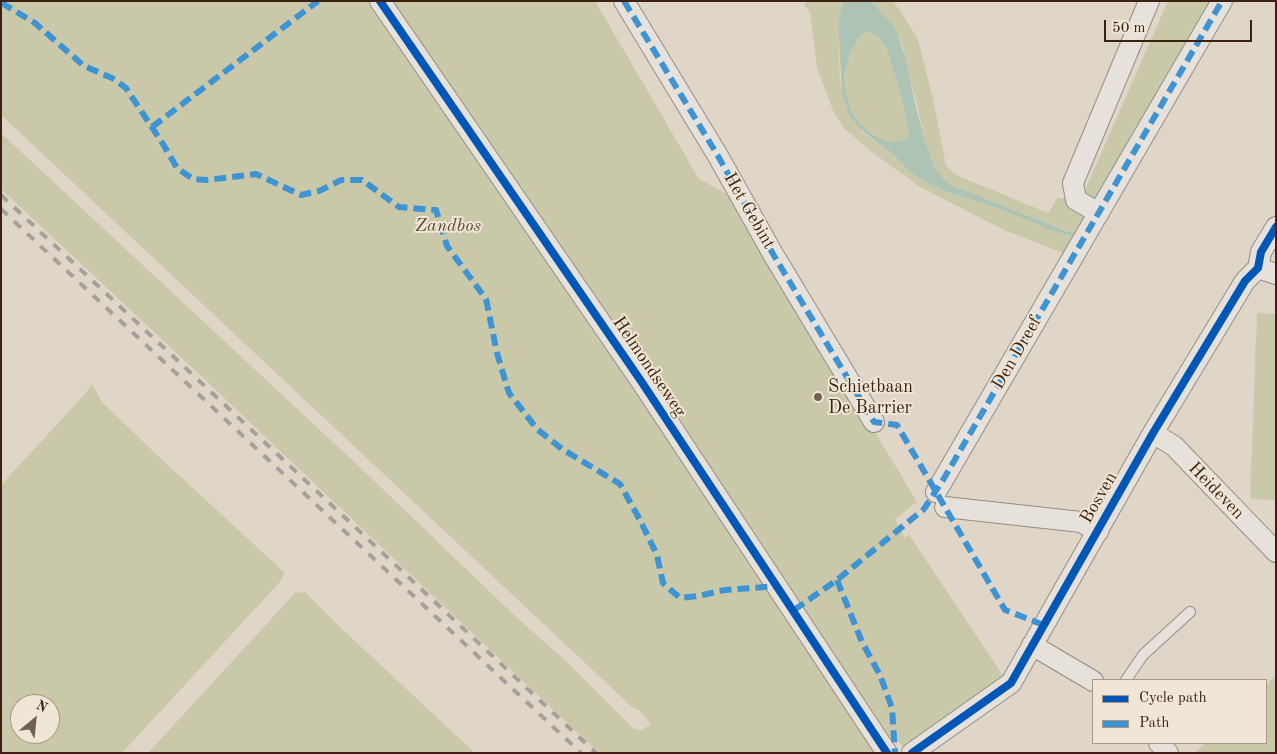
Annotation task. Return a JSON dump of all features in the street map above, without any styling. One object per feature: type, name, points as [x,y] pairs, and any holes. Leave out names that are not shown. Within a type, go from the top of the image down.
[{"type":"street","name":"Helmondseweg","points":[[380,1],[641,381],[888,753]]},
{"type":"street","name":"Het Gebint","points":[[624,1],[718,156],[773,254],[874,422]]},
{"type":"street","points":[[1099,213],[1076,200],[1074,183],[1149,1]]},
{"type":"street","name":"Den Dreef","points":[[1098,532],[1081,522],[940,500],[1099,213],[1222,1]]},
{"type":"street","name":"Bosven","points":[[912,753],[1011,683],[1153,433],[1245,281],[1267,271],[1261,252],[1276,228]]},
{"type":"street","name":"Heideven","points":[[1153,433],[1174,446],[1276,552]]},
{"type":"street","points":[[1032,645],[1092,680]]},
{"type":"lane","points":[[1127,679],[1143,655],[1190,612]]},
{"type":"green space","name":"Zandbos","points":[[1,1],[595,1],[699,179],[735,198],[917,502],[895,519],[905,538],[909,535],[1003,676],[904,749],[897,739],[873,747],[877,753],[599,753],[1,189],[1,133],[365,472],[513,614],[566,661],[634,729],[642,730],[651,724],[639,710],[632,707],[1,115]]},
{"type":"green space","points":[[807,1],[844,1],[838,22],[840,81],[849,115],[863,133],[896,157],[911,173],[930,185],[1000,209],[1045,228],[1071,232],[951,185],[935,168],[927,147],[902,44],[892,24],[871,1],[892,1],[900,10],[918,39],[933,99],[946,165],[956,175],[1048,213],[1057,198],[1070,201],[1087,214],[1068,255],[1004,230],[920,187],[873,153],[844,128],[834,113],[817,68],[810,11],[804,5]]},
{"type":"green space","points":[[1168,1],[1218,1],[1096,205],[1081,199]]},
{"type":"green space","points":[[866,32],[879,37],[887,49],[900,92],[909,133],[906,139],[896,142],[887,141],[873,135],[859,123],[850,108],[844,77],[850,53],[861,35]]},
{"type":"green space","points":[[1257,313],[1276,314],[1276,500],[1250,499]]},
{"type":"green space","points":[[92,384],[102,402],[285,573],[279,583],[122,753],[1,753],[1,485]]},
{"type":"green space","points":[[305,592],[475,753],[148,753],[295,593]]},
{"type":"green space","points":[[1276,675],[1276,753],[1195,753],[1204,744],[1267,744],[1267,684]]},
{"type":"shaded area","points":[[844,1],[871,1],[892,24],[906,60],[916,108],[927,147],[935,168],[944,179],[951,185],[1072,233],[1071,236],[930,185],[911,173],[896,157],[860,129],[849,115],[842,92],[838,22]],"holes":[[[866,32],[879,37],[887,49],[900,92],[909,133],[906,139],[896,142],[887,141],[873,135],[859,123],[850,108],[845,88],[844,77],[850,53],[861,35]]]},
{"type":"railway","points":[[1,195],[596,753]]},
{"type":"railway","points":[[1,209],[581,753]]},
{"type":"marked path","points":[[3,1],[5,5],[35,23],[84,66],[112,78],[126,88],[177,168],[193,179],[207,180],[256,174],[301,195],[319,191],[341,180],[362,180],[399,207],[436,210],[447,246],[486,299],[497,353],[509,393],[537,429],[562,449],[620,484],[657,555],[663,583],[680,598],[725,590],[778,586]]},
{"type":"marked path","points":[[152,127],[318,1]]},
{"type":"marked path","points":[[624,1],[718,156],[773,254],[874,422],[897,425],[1005,610],[1044,625]]},
{"type":"marked path","points":[[794,610],[837,580],[924,509],[943,480],[1222,1]]},
{"type":"marked path","points":[[837,580],[862,642],[880,675],[892,708],[895,753]]},
{"type":"cycle path","points":[[380,1],[641,381],[887,753]]},
{"type":"cycle path","points":[[912,753],[1011,683],[1153,433],[1245,281],[1258,268],[1261,252],[1276,227]]},
{"type":"place","name":"Schietbaan De Barrier","points":[[818,397]]}]
